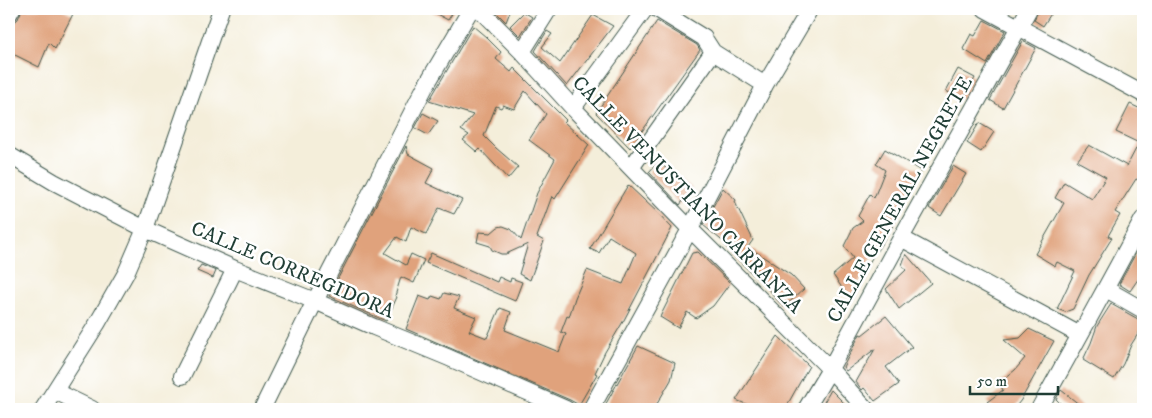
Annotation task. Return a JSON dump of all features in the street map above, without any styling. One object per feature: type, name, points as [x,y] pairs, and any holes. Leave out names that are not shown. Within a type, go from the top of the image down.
[{"type":"street","points":[[9,14],[12,9]]},
{"type":"street","points":[[43,409],[126,273],[145,229],[221,9]]},
{"type":"street","points":[[262,409],[425,87],[471,9]]},
{"type":"street","name":"CALLE VENUSTIANO CARRANZA","points":[[479,9],[690,229],[830,369],[866,409]]},
{"type":"street","points":[[522,52],[549,9]]},
{"type":"street","points":[[573,108],[645,9]]},
{"type":"street","points":[[657,9],[704,38],[713,52],[765,85]]},
{"type":"street","points":[[591,409],[690,229],[765,85],[810,9]]},
{"type":"street","points":[[985,9],[1143,94]]},
{"type":"street","name":"CALLE GENERAL NEGRETE","points":[[806,409],[1029,9]]},
{"type":"street","points":[[631,168],[713,52]]},
{"type":"street","name":"CALLE CORREGIDORA","points":[[9,155],[54,182],[145,229],[566,409]]},
{"type":"street","points":[[1039,409],[1143,219]]},
{"type":"street","points":[[901,238],[1080,335]]},
{"type":"street","points":[[182,376],[235,268]]},
{"type":"street","points":[[1106,288],[1143,310]]},
{"type":"street","points":[[55,391],[92,409]]},
{"type":"building","points":[[22,9],[62,9],[73,14],[55,49],[49,43],[39,67],[9,52],[9,30],[18,19]]},
{"type":"building","points":[[427,9],[455,9],[448,20]]},
{"type":"building","points":[[493,9],[511,9],[506,22]]},
{"type":"building","points":[[1039,9],[1054,9],[1043,26],[1034,20]]},
{"type":"building","points":[[524,12],[532,17],[520,36],[510,26]]},
{"type":"building","points":[[593,15],[613,26],[567,86],[535,51],[547,31],[552,34],[542,47],[560,63]]},
{"type":"building","points":[[984,20],[1005,31],[987,64],[963,49],[971,34],[975,36]]},
{"type":"building","points":[[657,21],[697,45],[700,50],[630,148],[596,113]]},
{"type":"building","points":[[473,26],[501,52],[496,59],[511,72],[514,68],[566,120],[564,122],[589,145],[555,199],[552,196],[537,237],[544,241],[530,280],[519,274],[528,244],[506,254],[501,254],[492,250],[490,246],[477,242],[479,232],[491,233],[498,227],[503,226],[511,229],[521,240],[537,193],[555,159],[529,140],[546,114],[525,91],[514,109],[503,105],[501,108],[496,106],[484,136],[518,167],[508,179],[480,149],[477,152],[463,140],[469,135],[461,130],[473,115],[429,101]]},
{"type":"building","points":[[1023,41],[1036,48],[1003,108],[990,100]]},
{"type":"building","points":[[958,69],[975,78],[963,100],[946,91]]},
{"type":"building","points":[[1130,104],[1143,110],[1143,182],[1136,179],[1115,212],[1120,215],[1108,236],[1112,238],[1089,275],[1073,309],[1065,312],[1057,309],[1075,271],[1057,262],[1055,266],[1035,254],[1064,203],[1055,198],[1064,182],[1092,199],[1106,177],[1077,161],[1089,145],[1127,166],[1139,143],[1116,132]]},
{"type":"building","points":[[423,113],[438,121],[428,135],[415,128]]},
{"type":"building","points":[[979,123],[994,132],[981,152],[967,143]]},
{"type":"building","points":[[406,146],[408,154],[434,168],[426,183],[462,200],[454,214],[439,208],[426,234],[411,227],[406,242],[397,237],[385,253],[406,265],[411,254],[424,260],[414,283],[401,277],[395,296],[397,297],[386,321],[329,296]]},
{"type":"building","points":[[885,149],[922,171],[905,199],[894,224],[875,252],[850,299],[833,275],[853,258],[844,246],[853,228],[863,221],[858,216],[870,194],[874,198],[885,170],[876,164]]},
{"type":"building","points":[[658,162],[692,188],[680,205],[649,172]]},
{"type":"building","points":[[953,166],[966,174],[941,216],[929,208]]},
{"type":"building","points":[[628,185],[672,228],[624,320],[605,352],[595,373],[597,374],[579,405],[406,329],[419,296],[430,300],[432,296],[441,299],[444,293],[459,297],[454,308],[476,317],[469,331],[487,338],[500,308],[511,312],[505,330],[559,352],[566,334],[561,332],[567,316],[569,317],[587,270],[623,284],[636,253],[609,236],[599,253],[590,249]]},
{"type":"building","points":[[723,188],[736,200],[735,202],[753,240],[748,247],[791,275],[804,289],[784,307],[725,246],[726,244],[703,225]]},
{"type":"building","points":[[1143,240],[1143,272],[1130,291],[1119,284]]},
{"type":"building","points":[[698,252],[730,283],[713,306],[696,318],[687,312],[678,328],[660,317],[692,253]]},
{"type":"building","points":[[431,253],[497,282],[499,277],[510,282],[511,278],[522,282],[515,301],[426,263]]},
{"type":"building","points":[[906,254],[931,283],[899,309],[886,289],[906,270],[902,265]]},
{"type":"building","points":[[201,265],[216,271],[213,278],[197,271]]},
{"type":"building","points":[[1111,304],[1143,320],[1143,326],[1114,379],[1083,360],[1097,326]]},
{"type":"building","points":[[886,316],[912,347],[886,367],[899,384],[875,401],[856,382],[875,349],[846,371],[843,367],[860,334],[862,335]]},
{"type":"building","points":[[1029,329],[1054,341],[1014,409],[993,409],[987,402],[1003,390],[999,383],[1015,370],[1025,358],[1004,340],[1020,338]]},
{"type":"building","points":[[778,336],[809,366],[785,409],[758,409],[736,400]]},
{"type":"building","points":[[638,346],[675,363],[671,380],[654,409],[603,409]]},
{"type":"building","points":[[831,390],[844,403],[840,409],[820,409]]},
{"type":"building","points":[[1061,390],[1085,409],[1066,409],[1056,399]]}]
